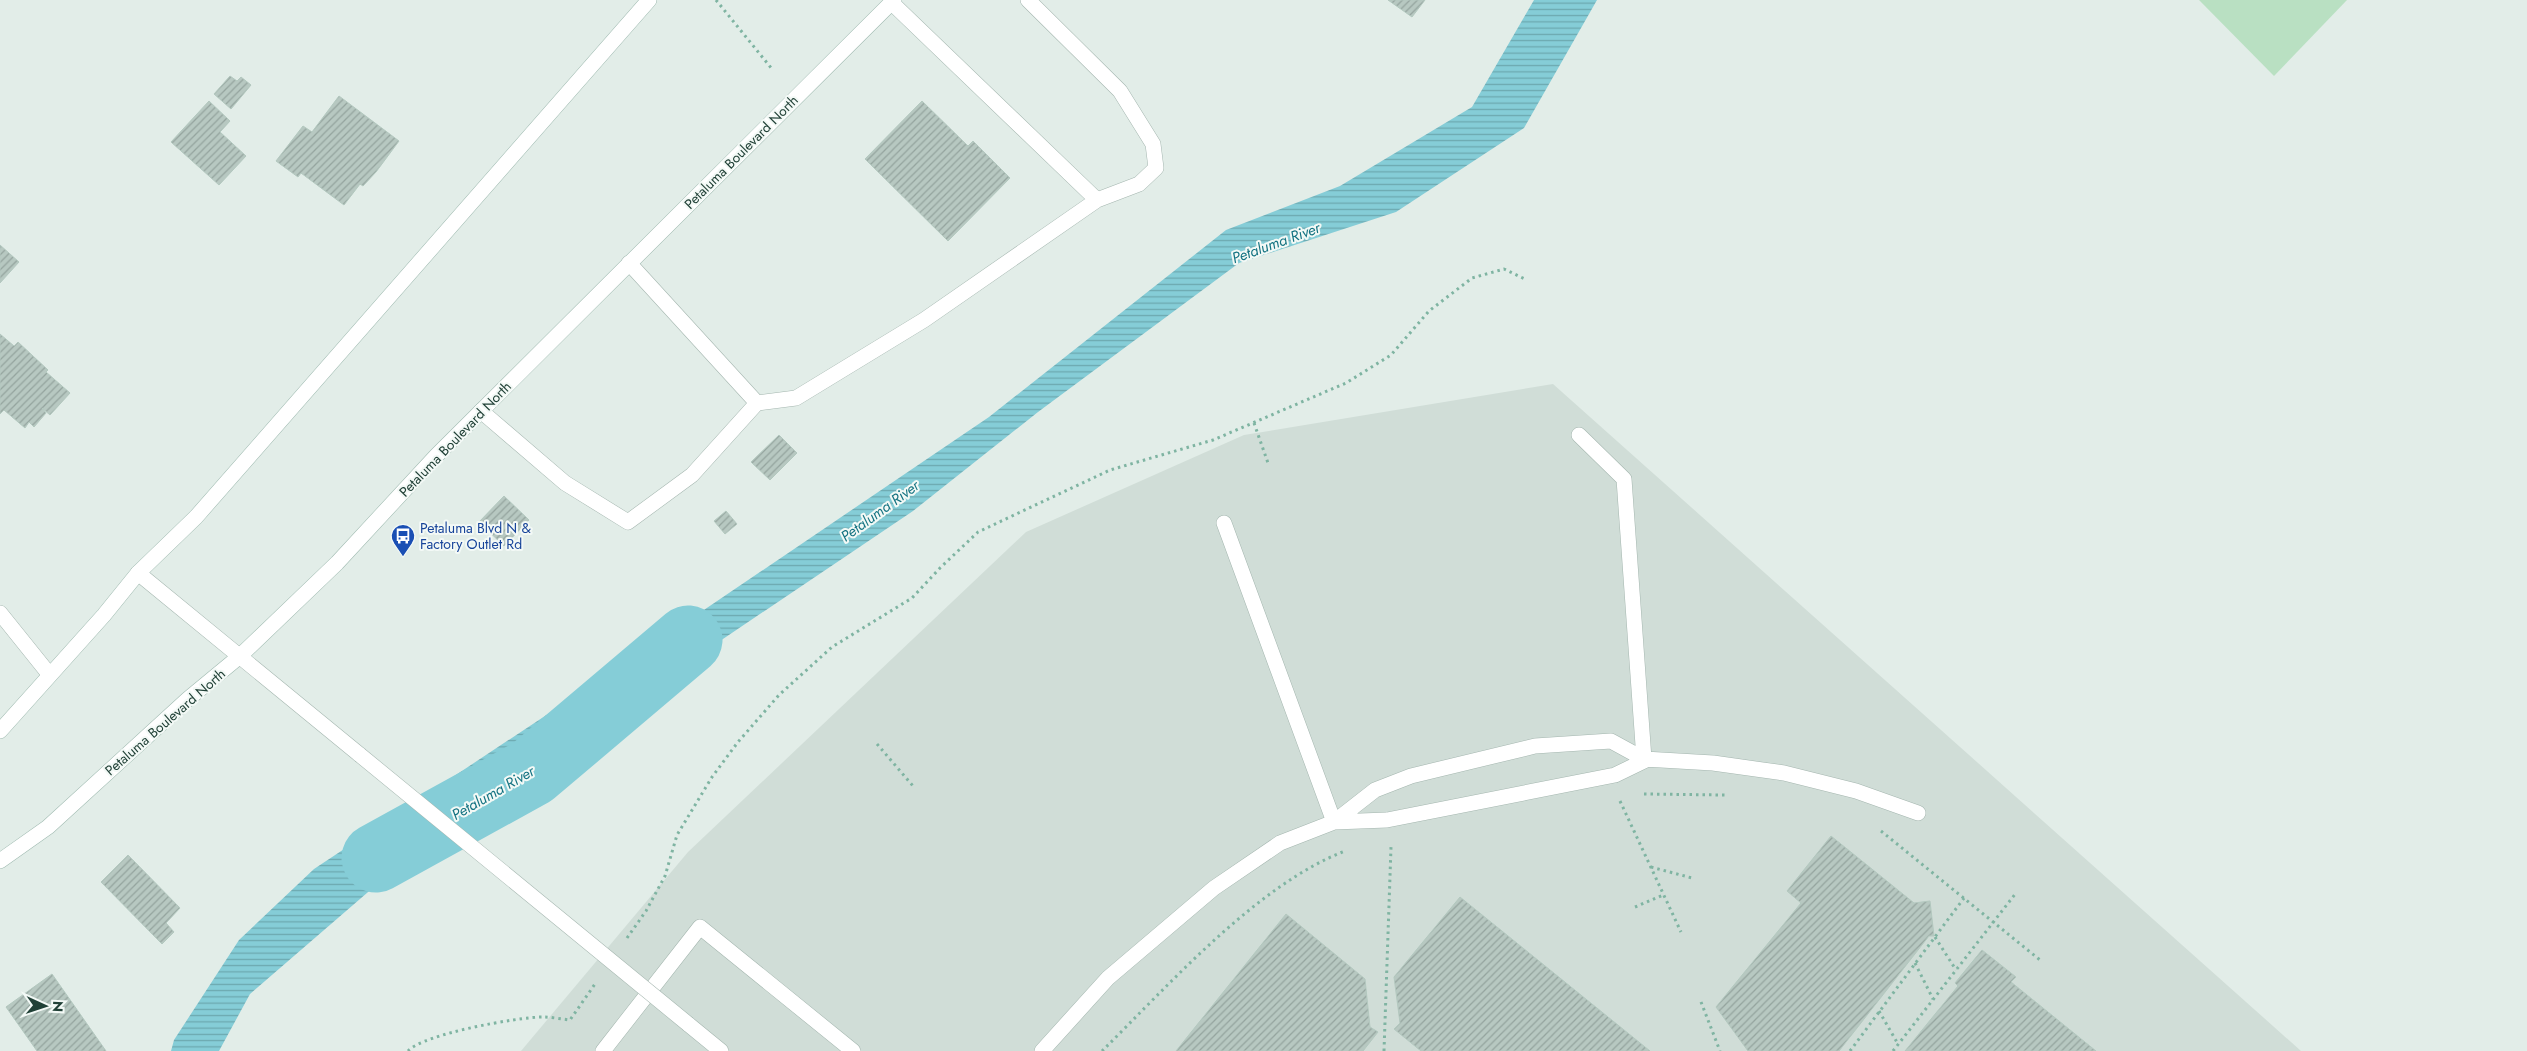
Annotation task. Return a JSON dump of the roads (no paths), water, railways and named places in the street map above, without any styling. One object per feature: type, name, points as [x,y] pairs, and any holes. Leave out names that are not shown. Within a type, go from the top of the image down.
[{"type":"main road","points":[[0,731],[104,615],[138,573],[196,517],[649,0]]},
{"type":"main road","points":[[481,411],[565,483],[628,522],[692,475],[757,403],[796,398],[924,320],[1097,200],[1139,184],[1156,168],[1153,144],[1120,91],[1028,0]]},
{"type":"main road","points":[[893,1],[1097,200]]},
{"type":"main road","name":"Petaluma Boulevard North","points":[[0,861],[48,827],[188,699],[240,656],[337,563],[481,411],[893,1]]},
{"type":"main road","points":[[629,263],[757,403]]},
{"type":"main road","points":[[1579,435],[1624,479],[1646,759]]},
{"type":"main road","points":[[1224,523],[1334,822]]},
{"type":"main road","points":[[138,573],[721,1051]]},
{"type":"main road","points":[[0,613],[50,674]]},
{"type":"main road","points":[[1042,1051],[1108,978],[1214,888],[1280,844],[1334,822],[1375,790],[1410,776],[1535,746],[1611,741],[1646,759],[1713,763],[1784,773],[1856,792],[1918,813]]},
{"type":"main road","points":[[1334,822],[1386,820],[1615,775],[1646,759]]},
{"type":"main road","points":[[603,1051],[700,927],[853,1051]]},
{"type":"water","points":[[1534,0],[1597,0],[1524,128],[1396,212],[1239,263],[1038,412],[913,511],[720,641],[536,747],[250,994],[219,1051],[171,1051],[174,1040],[239,940],[314,869],[664,637],[989,417],[1226,230],[1340,186],[1472,107]]},
{"type":"waterway","name":"Petaluma River","points":[[376,858],[532,772],[688,640]]},
{"type":"place","name":"Petaluma Blvd N & Factory Outlet Rd","points":[[403,557]]}]
